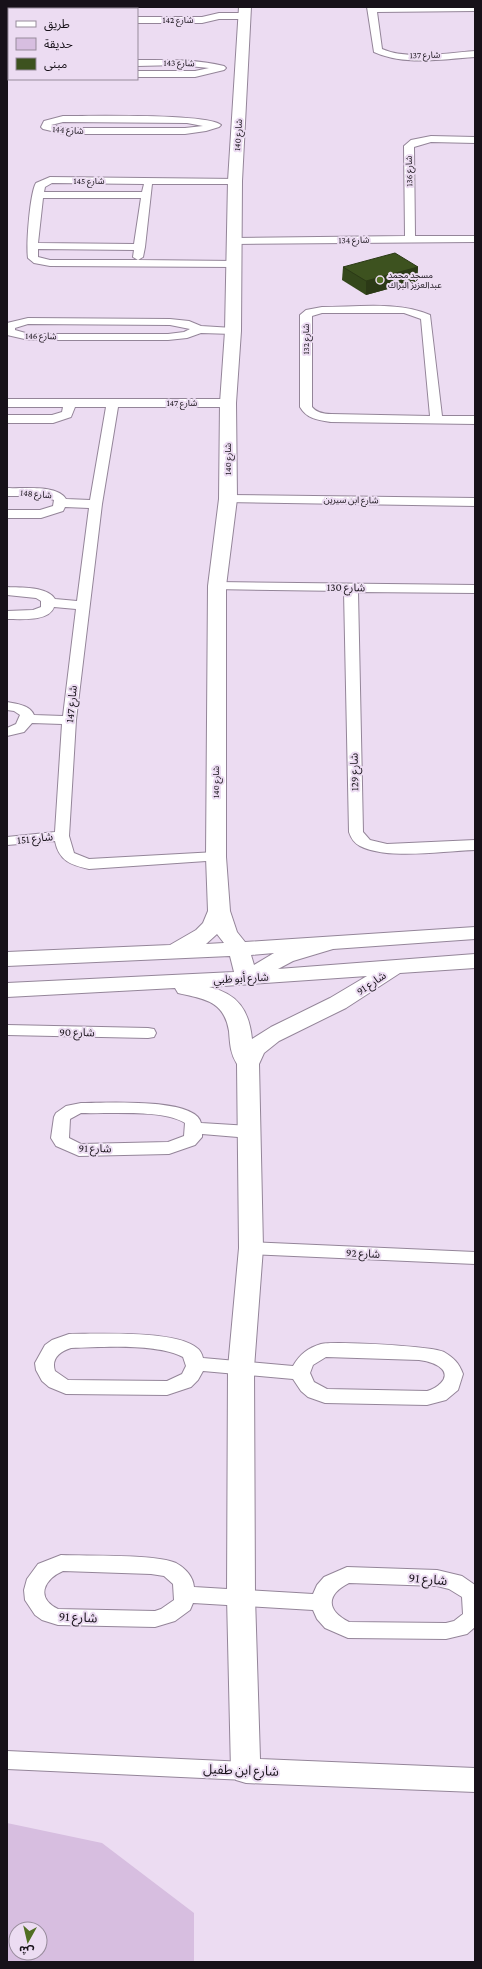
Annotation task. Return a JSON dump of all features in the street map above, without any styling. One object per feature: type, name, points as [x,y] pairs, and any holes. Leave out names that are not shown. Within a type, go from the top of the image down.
[{"type":"street","points":[[372,8],[475,8]]},
{"type":"street","name":"شارع 137","points":[[372,8],[377,50],[382,53],[396,56],[475,54]]},
{"type":"street","name":"شارع 142","points":[[196,10],[212,12],[219,16]]},
{"type":"street","name":"شارع 142","points":[[138,20],[202,20],[245,12]]},
{"type":"street","name":"شارع 140","points":[[245,12],[243,68],[227,125],[235,181],[235,264],[233,330],[228,403],[228,499],[217,586],[216,857],[220,911],[227,933],[239,949],[246,978]]},
{"type":"street","name":"شارع 143","points":[[138,62],[191,63],[221,68]]},
{"type":"street","name":"شارع 143","points":[[138,74],[195,74],[221,68],[243,68]]},
{"type":"street","name":"شارع 144","points":[[63,119],[187,120],[227,125],[185,131],[64,131],[46,127],[47,122],[63,119]]},
{"type":"street","name":"شارع 136","points":[[410,239],[409,146],[414,142],[424,140],[475,140]]},
{"type":"street","name":"شارع 145","points":[[146,195],[38,195],[40,185],[50,180],[235,181]]},
{"type":"street","points":[[137,263],[148,181]]},
{"type":"street","points":[[38,195],[32,246],[33,258],[38,261],[50,263],[235,264]]},
{"type":"street","name":"شارع 134","points":[[234,241],[475,239]]},
{"type":"street","points":[[32,246],[140,247]]},
{"type":"street","name":"شارع 132","points":[[436,419],[426,317],[415,312],[404,310],[322,310],[310,312],[306,315],[306,408],[309,413],[325,418],[475,420]]},
{"type":"street","name":"شارع 146","points":[[199,330],[189,324],[170,322],[28,321],[10,326],[9,332],[16,336],[29,337],[168,336],[188,335],[199,330],[233,330]]},
{"type":"street","name":"شارع 147","points":[[7,403],[228,403]]},
{"type":"street","points":[[7,419],[58,418],[66,414],[70,403]]},
{"type":"street","name":"شارع 147","points":[[113,403],[96,504],[69,720],[62,836],[64,852],[77,862],[89,864],[216,857]]},
{"type":"street","name":"شارع 148","points":[[7,492],[52,494],[60,499],[59,508],[49,512],[7,514]]},
{"type":"street","name":"شارع ابن سيرين","points":[[228,499],[475,502]]},
{"type":"street","name":"شارع 148","points":[[59,503],[96,504]]},
{"type":"street","name":"شارع 130","points":[[217,586],[475,589]]},
{"type":"street","name":"شارع 129","points":[[351,587],[356,832],[359,838],[365,843],[386,849],[475,845]]},
{"type":"street","points":[[7,591],[39,594],[48,599],[47,609],[37,613],[7,615]]},
{"type":"street","points":[[47,603],[83,605]]},
{"type":"street","points":[[7,706],[25,711],[27,714],[26,725],[22,728],[7,732]]},
{"type":"street","points":[[26,719],[69,720]]},
{"type":"street","name":"شارع 151","points":[[7,841],[62,836]]},
{"type":"street","points":[[173,951],[190,944],[203,936],[215,923],[220,911]]},
{"type":"street","points":[[7,959],[239,949],[475,933]]},
{"type":"street","points":[[246,978],[285,956],[331,943]]},
{"type":"street","points":[[182,981],[209,971],[222,964],[239,949]]},
{"type":"street","name":"شارع أبو ظبي","points":[[7,990],[246,978],[475,960]]},
{"type":"street","name":"شارع 91","points":[[248,1064],[258,1046],[267,1039],[336,1005],[396,966]]},
{"type":"street","points":[[158,983],[212,994],[230,1005],[236,1012],[239,1021],[240,1046],[248,1064],[251,1248],[240,1368],[241,1597],[246,1770]]},
{"type":"street","name":"شارع 90","points":[[7,1030],[148,1033]]},
{"type":"street","name":"شارع 91","points":[[81,1108],[166,1110],[182,1113],[190,1117],[194,1121],[193,1128],[193,1137],[189,1141],[169,1148],[79,1150],[62,1142],[60,1138],[62,1117],[72,1110],[81,1108]]},
{"type":"street","points":[[193,1128],[250,1132]]},
{"type":"street","name":"شارع 92","points":[[251,1248],[475,1258]]},
{"type":"street","points":[[69,1340],[164,1343],[180,1346],[193,1355],[196,1364],[193,1375],[189,1380],[180,1385],[167,1388],[66,1386],[51,1380],[45,1372],[43,1363],[47,1354],[54,1347],[69,1340]]},
{"type":"street","points":[[324,1350],[419,1353],[436,1356],[450,1365],[454,1374],[452,1385],[448,1390],[439,1395],[427,1398],[325,1396],[310,1390],[303,1382],[300,1373],[303,1364],[309,1357],[324,1350]]},
{"type":"street","points":[[196,1364],[300,1373]]},
{"type":"street","name":"شارع 91","points":[[61,1563],[151,1566],[169,1569],[183,1580],[185,1594],[183,1604],[178,1609],[168,1615],[155,1619],[58,1617],[42,1609],[35,1600],[34,1590],[37,1579],[45,1570],[61,1563]]},
{"type":"street","name":"شارع 91","points":[[347,1575],[437,1578],[455,1582],[471,1593],[474,1606],[473,1617],[469,1622],[460,1628],[446,1631],[348,1630],[332,1622],[324,1613],[322,1602],[324,1591],[331,1583],[347,1575]]},
{"type":"street","points":[[185,1594],[322,1602]]},
{"type":"street","name":"شارع ابن طفيل","points":[[7,1760],[475,1780]]},
{"type":"green space","points":[[7,1823],[102,1843],[194,1913],[194,1962],[7,1962]]},
{"type":"building","points":[[395,253],[418,267],[366,281],[343,267]]},
{"type":"place","name":"مسجد محمد عبدالعزيز البراك","points":[[380,280]]}]
